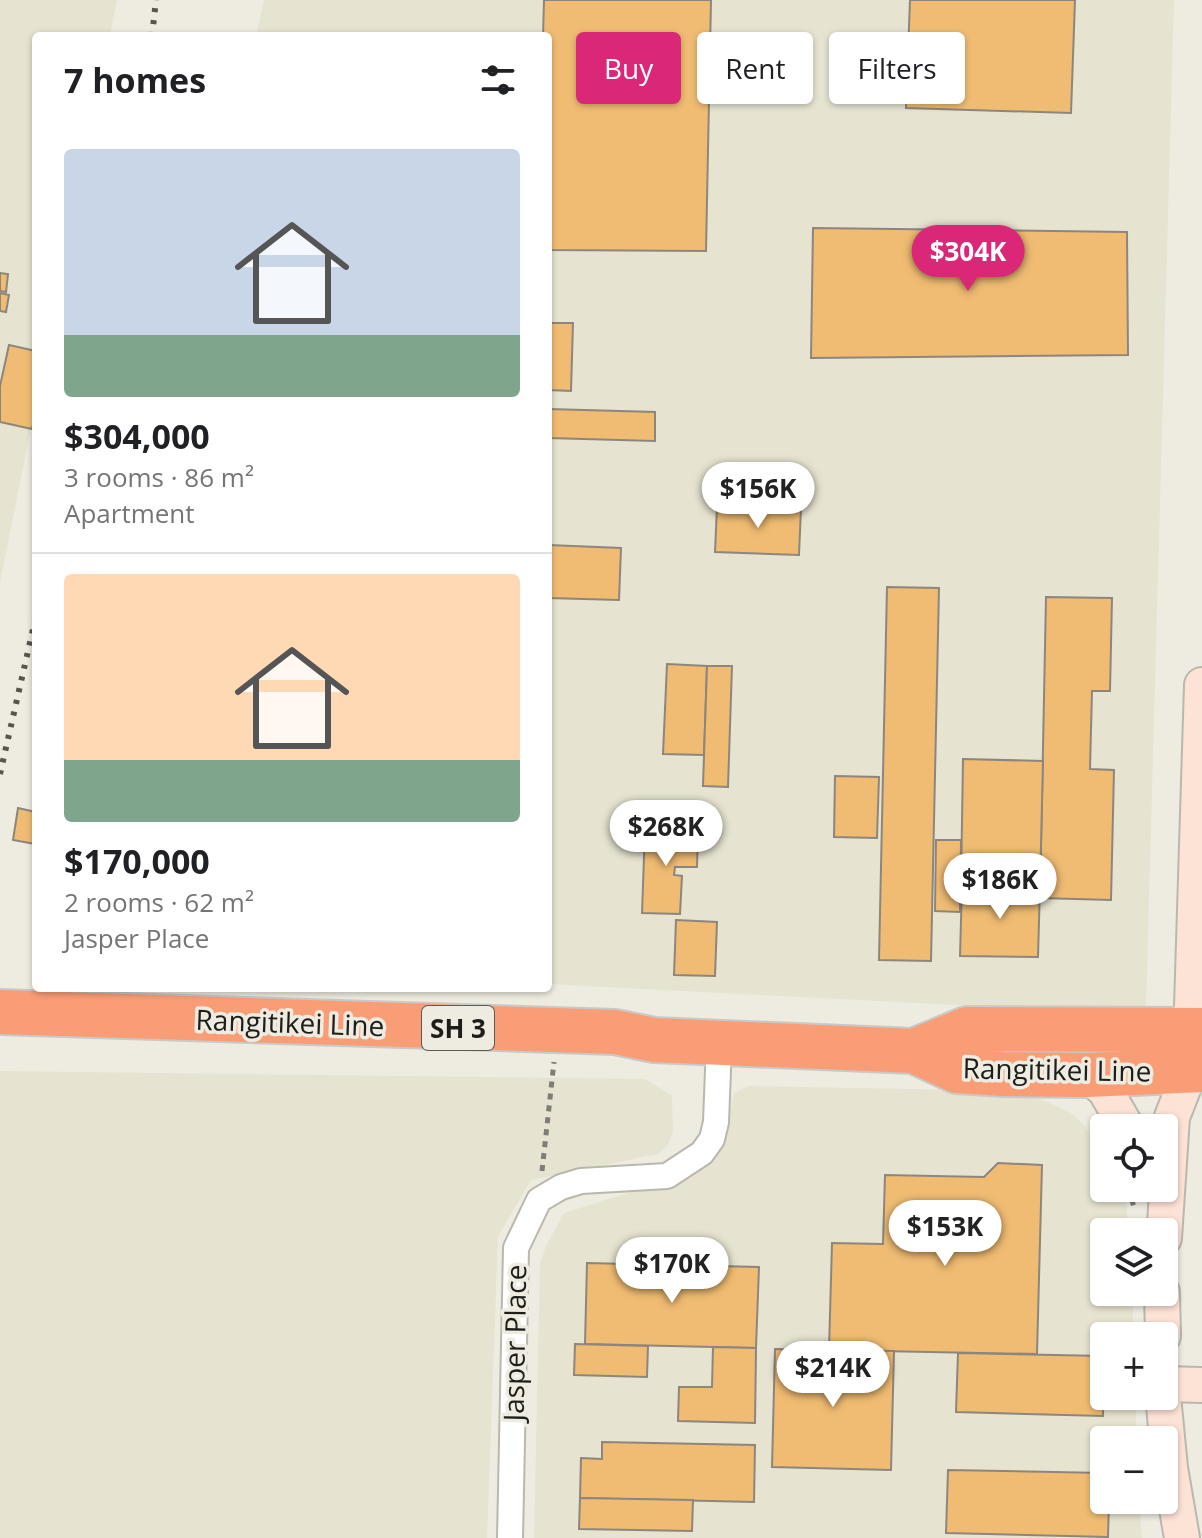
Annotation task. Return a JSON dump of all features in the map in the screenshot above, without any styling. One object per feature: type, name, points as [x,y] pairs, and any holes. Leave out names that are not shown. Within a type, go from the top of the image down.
[{"type":"highway","name":"Rangitikei Line","points":[[0,1012],[615,1032],[654,1040],[914,1051],[957,1071],[1087,1075],[1197,1061]]},
{"type":"highway","name":"Rangitikei Line","points":[[914,1051],[967,1029],[1197,1061]]},
{"type":"main road","points":[[1165,1218],[1175,1101],[1197,1061],[1202,685]]},
{"type":"main road","points":[[1087,1075],[1105,1090],[1119,1114]]},
{"type":"main road","points":[[1178,1384],[1202,1385]]},
{"type":"main road","points":[[1164,1410],[1182,1538]]},
{"type":"street","points":[[539,1200],[561,1187],[581,1181],[667,1176],[702,1153],[712,1139],[716,1122],[719,1044]]},
{"type":"street","name":"Jasper Place","points":[[510,1538],[516,1248],[539,1200]]},
{"type":"path","points":[[539,1200],[557,1032]]},
{"type":"shaded area","points":[[0,0],[117,0],[111,32],[32,32],[32,423],[0,582]]},
{"type":"shaded area","points":[[264,0],[1174,0],[1146,1007],[1130,1014],[552,984],[552,32],[257,32]]},
{"type":"shaded area","points":[[0,1071],[645,1079],[672,1096],[673,1131],[668,1145],[658,1154],[531,1180],[498,1236],[487,1538],[0,1538]]},
{"type":"shaded area","points":[[749,1086],[1024,1091],[1071,1113],[1084,1125],[1090,1135],[1090,1202],[1126,1202],[1127,1218],[1090,1218],[1090,1306],[1133,1306],[1133,1322],[1090,1322],[1090,1410],[1136,1410],[1136,1426],[1090,1426],[1090,1514],[1140,1514],[1142,1538],[534,1538],[540,1263],[546,1246],[564,1213],[695,1172],[705,1165],[724,1140],[734,1093]]},
{"type":"building","points":[[544,0],[711,0],[710,32],[697,32],[697,104],[709,104],[706,251],[552,250],[552,32],[543,32]]},
{"type":"building","points":[[910,0],[1075,0],[1071,113],[906,108],[906,104],[965,104],[965,32],[909,32]]},
{"type":"building","points":[[813,228],[1127,232],[1128,355],[811,358]]},
{"type":"building","points":[[0,273],[8,274],[6,292],[0,291]]},
{"type":"building","points":[[0,293],[9,295],[6,312],[0,311]]},
{"type":"building","points":[[552,323],[573,323],[571,391],[552,390]]},
{"type":"building","points":[[9,345],[32,350],[32,429],[0,422],[0,386]]},
{"type":"building","points":[[552,409],[655,412],[655,441],[552,438]]},
{"type":"building","points":[[717,506],[801,508],[799,555],[715,552]]},
{"type":"building","points":[[552,545],[621,548],[619,600],[552,598]]},
{"type":"building","points":[[887,587],[939,588],[931,961],[879,960]]},
{"type":"building","points":[[1046,597],[1112,598],[1110,691],[1092,691],[1090,769],[1114,770],[1111,900],[1040,898]]},
{"type":"building","points":[[667,664],[707,666],[704,755],[663,754]]},
{"type":"building","points":[[707,666],[732,666],[728,787],[703,786]]},
{"type":"building","points":[[963,759],[1043,761],[1040,886],[961,885]]},
{"type":"building","points":[[835,776],[879,777],[877,838],[834,837]]},
{"type":"building","points":[[18,808],[32,811],[32,843],[13,840]]},
{"type":"building","points":[[645,829],[698,831],[697,867],[675,867],[674,875],[682,876],[680,914],[642,913]]},
{"type":"building","points":[[936,840],[961,840],[960,912],[935,911]]},
{"type":"building","points":[[962,885],[1040,886],[1038,957],[960,956]]},
{"type":"building","points":[[676,920],[717,922],[715,976],[674,975]]},
{"type":"building","points":[[998,1163],[1042,1165],[1037,1354],[829,1350],[832,1243],[883,1244],[885,1175],[984,1177]]},
{"type":"building","points":[[587,1263],[759,1267],[756,1348],[585,1344]]},
{"type":"building","points":[[575,1344],[648,1346],[647,1377],[574,1375]]},
{"type":"building","points":[[713,1347],[756,1348],[755,1423],[678,1421],[679,1387],[712,1387]]},
{"type":"building","points":[[775,1349],[894,1351],[891,1470],[772,1467]]},
{"type":"building","points":[[958,1353],[1090,1356],[1090,1410],[1103,1410],[1103,1416],[956,1412]]},
{"type":"building","points":[[602,1442],[755,1445],[754,1502],[580,1498],[581,1458],[602,1459]]},
{"type":"building","points":[[948,1470],[1090,1473],[1090,1514],[1109,1514],[1108,1537],[946,1533]]},
{"type":"building","points":[[580,1498],[693,1500],[692,1531],[579,1529]]},
{"type":"railway","points":[[152,32],[156,0]]},
{"type":"railway","points":[[0,774],[32,634]]}]
